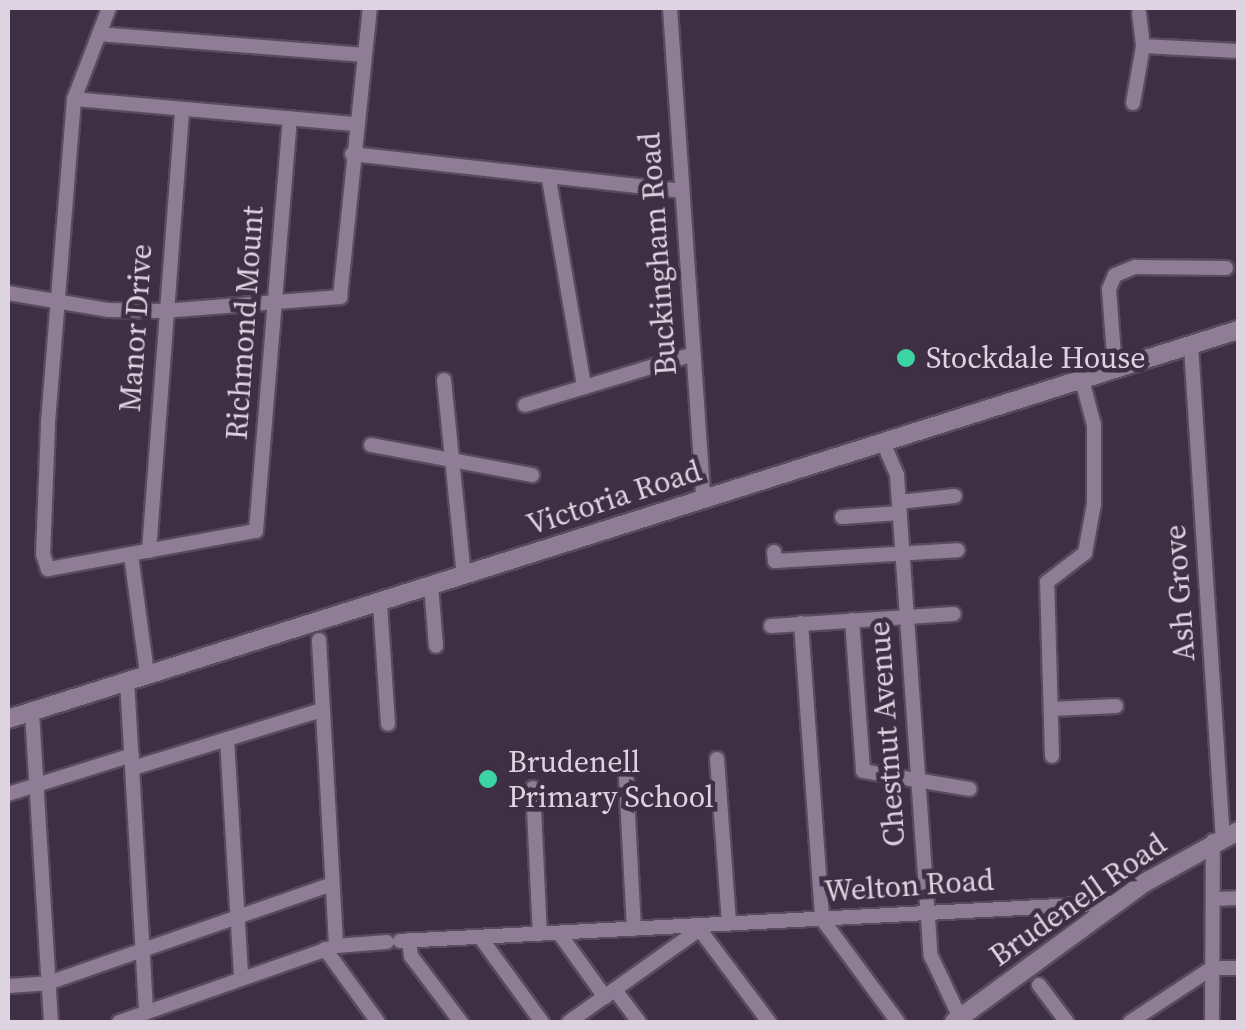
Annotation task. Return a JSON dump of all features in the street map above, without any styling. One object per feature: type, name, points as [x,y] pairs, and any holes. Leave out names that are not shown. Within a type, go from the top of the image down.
[{"type":"street","points":[[109,8],[74,99],[56,304],[42,554],[48,569],[61,570],[150,551]]},
{"type":"street","points":[[8,293],[56,304],[163,310],[340,297],[370,8]]},
{"type":"street","name":"Buckingham Road","points":[[670,8],[702,496]]},
{"type":"street","points":[[1133,102],[1143,46],[1139,13]]},
{"type":"street","points":[[98,34],[364,55]]},
{"type":"street","points":[[1143,46],[1238,51]]},
{"type":"street","points":[[74,99],[355,124]]},
{"type":"street","name":"Manor Drive","points":[[150,551],[163,310],[182,108]]},
{"type":"street","name":"Richmond Mount","points":[[150,551],[256,531],[290,118]]},
{"type":"street","points":[[352,154],[549,180],[682,191]]},
{"type":"street","points":[[549,180],[584,388]]},
{"type":"street","points":[[1115,369],[1108,288],[1115,275],[1136,267],[1226,268]]},
{"type":"street","name":"Victoria Road","points":[[8,719],[380,603],[702,496],[1238,330]]},
{"type":"street","name":"Ash Grove","points":[[1191,346],[1225,836],[1213,899],[1212,1022]]},
{"type":"street","points":[[524,406],[692,356]]},
{"type":"street","points":[[444,380],[464,576]]},
{"type":"street","points":[[1052,756],[1048,582],[1090,542],[1094,425],[1082,380]]},
{"type":"street","name":"Chestnut Avenue","points":[[883,442],[899,508],[917,780],[936,976],[959,1020]]},
{"type":"street","points":[[372,445],[532,475]]},
{"type":"street","points":[[842,518],[956,496]]},
{"type":"street","points":[[774,552],[775,561],[958,550]]},
{"type":"street","points":[[131,555],[147,674]]},
{"type":"street","points":[[431,586],[436,646]]},
{"type":"street","points":[[380,603],[388,724]]},
{"type":"street","points":[[771,626],[954,614]]},
{"type":"street","points":[[852,620],[863,771],[969,789]]},
{"type":"street","points":[[802,624],[822,919],[898,1022]]},
{"type":"street","points":[[319,640],[332,884],[330,947],[378,1022]]},
{"type":"street","points":[[126,680],[146,1012]]},
{"type":"street","points":[[1053,708],[1116,706]]},
{"type":"street","points":[[8,794],[227,739],[322,710]]},
{"type":"street","points":[[32,712],[51,1022]]},
{"type":"street","points":[[227,739],[241,977]]},
{"type":"street","points":[[717,760],[729,924]]},
{"type":"street","points":[[626,777],[634,930]]},
{"type":"street","points":[[533,788],[540,934]]},
{"type":"street","name":"Brudenell Road","points":[[959,1020],[1117,902],[1225,836]]},
{"type":"street","points":[[10,986],[48,983],[332,884]]},
{"type":"street","points":[[1213,899],[1238,898]]},
{"type":"street","name":"Welton Road","points":[[120,1022],[330,947],[1117,902]]},
{"type":"street","points":[[569,1022],[702,928],[768,1022]]},
{"type":"street","points":[[559,933],[639,1022]]},
{"type":"street","points":[[480,937],[542,1022]]},
{"type":"street","points":[[398,941],[461,1022]]},
{"type":"street","points":[[1130,1022],[1212,968],[1238,968]]},
{"type":"street","points":[[1038,985],[1067,1022]]},
{"type":"place","name":"Stockdale House","points":[[906,358]]},
{"type":"place","name":"Brudenell Primary School","points":[[488,779]]}]
